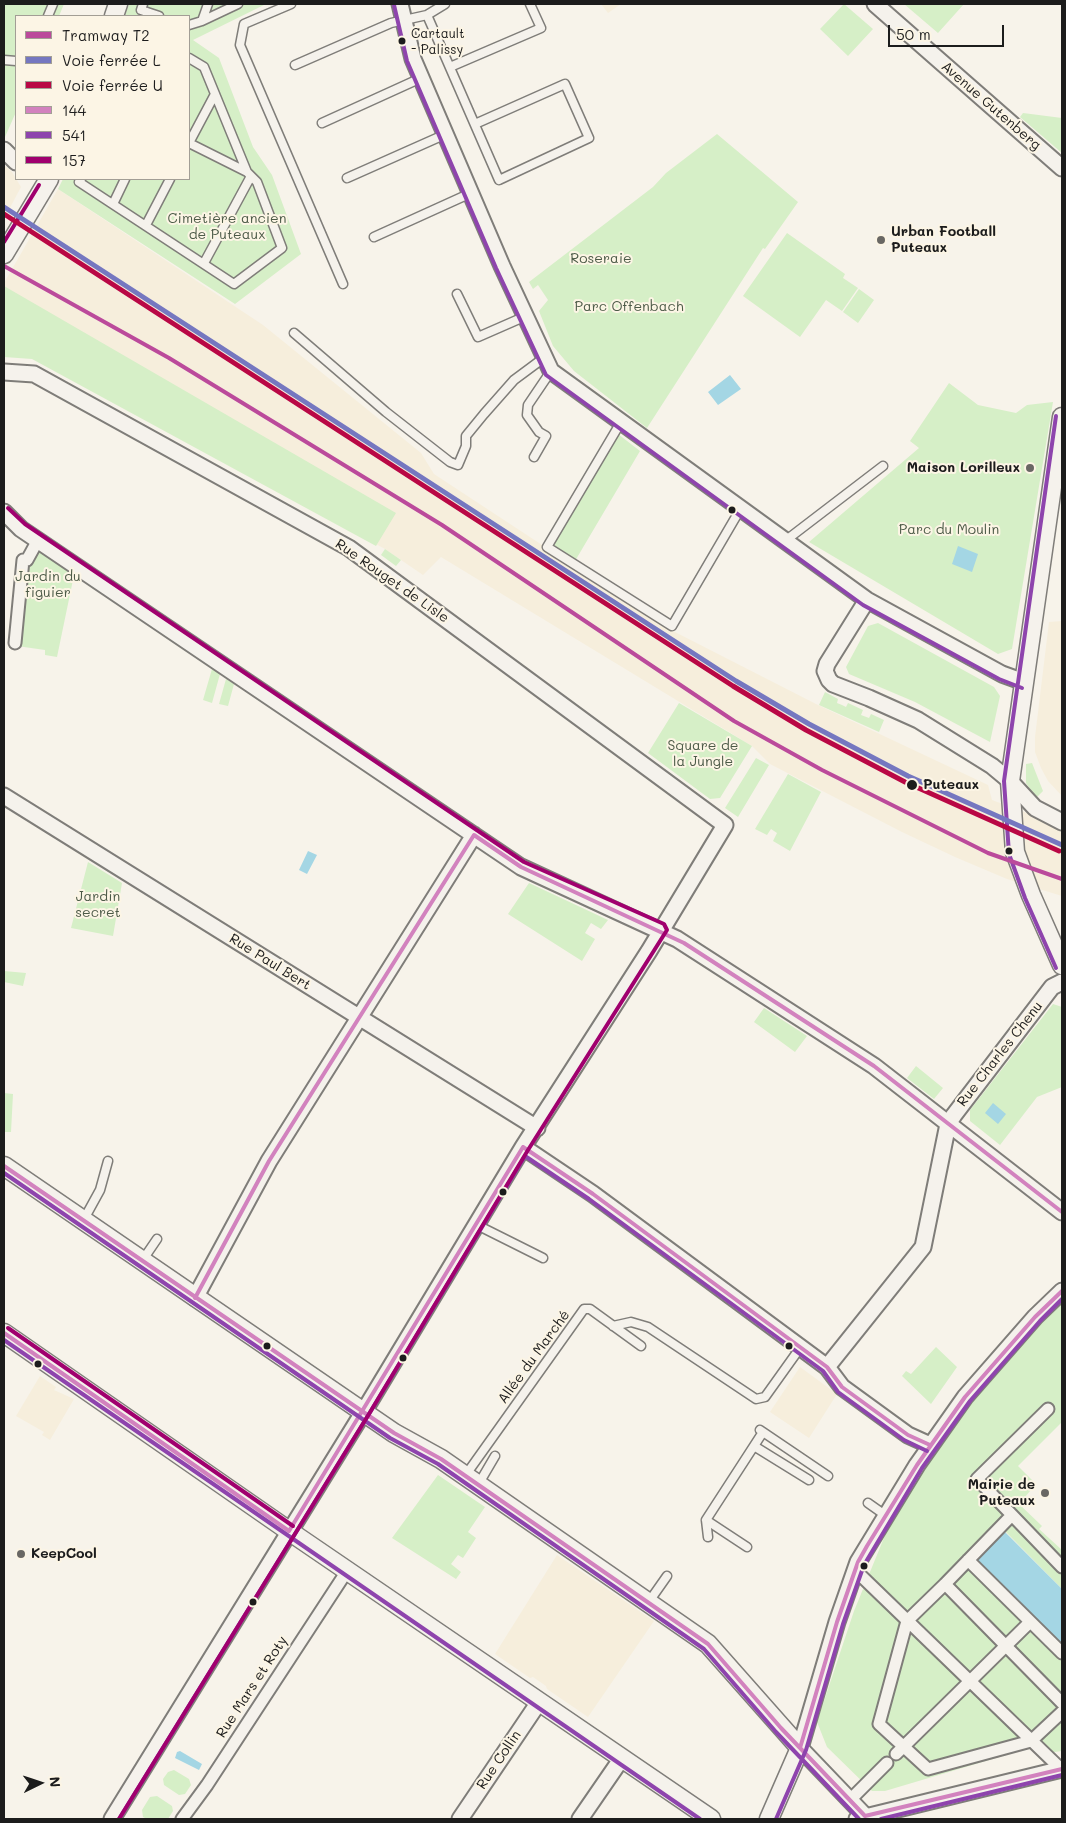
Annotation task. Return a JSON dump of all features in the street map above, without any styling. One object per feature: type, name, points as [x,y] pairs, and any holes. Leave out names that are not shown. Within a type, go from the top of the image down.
[{"type":"street","points":[[400,4],[413,58],[471,193],[552,371],[867,600],[1002,674],[1024,682]]},
{"type":"street","name":"Avenue Gutenberg","points":[[876,4],[1062,168]]},
{"type":"street","points":[[4,150],[15,161]]},
{"type":"street","points":[[4,254],[43,182]]},
{"type":"street","name":"Rue Rouget de Lisle","points":[[4,372],[34,374],[349,548],[725,825],[661,930]]},
{"type":"street","points":[[1062,417],[1058,474],[1010,781],[1015,852],[1031,895],[1062,965]]},
{"type":"street","points":[[4,512],[21,529],[521,867],[677,938],[874,1066],[1062,1212]]},
{"type":"street","points":[[15,643],[23,560],[27,560],[38,540]]},
{"type":"street","points":[[867,600],[826,664],[825,671],[833,684],[918,720],[992,766],[1010,781],[1035,808],[1062,822]]},
{"type":"street","name":"Rue Paul Bert","points":[[4,796],[537,1128]]},
{"type":"street","points":[[195,1298],[269,1161],[474,835]]},
{"type":"street","points":[[112,1819],[524,1147],[661,930]]},
{"type":"street","name":"Rue Charles Chenu","points":[[827,1367],[923,1247],[948,1124],[1052,987],[1062,982]]},
{"type":"street","points":[[524,1147],[593,1194],[827,1367],[850,1392],[912,1438],[930,1445]]},
{"type":"street","points":[[4,1166],[394,1432],[471,1480],[708,1644],[800,1748],[850,1800],[863,1818],[1062,1769]]},
{"type":"street","points":[[769,1819],[800,1748],[837,1622],[855,1570],[885,1515],[930,1445],[965,1397],[1035,1317],[1062,1291]]},
{"type":"street","points":[[4,1333],[289,1532],[711,1819]]},
{"type":"street","points":[[1048,1409],[977,1479],[1062,1567]]},
{"type":"street","points":[[1012,1515],[907,1621],[879,1724],[900,1750],[928,1769],[1031,1741],[1062,1712]]},
{"type":"street","points":[[968,1560],[1062,1653]]},
{"type":"street","points":[[855,1570],[1062,1769]]},
{"type":"street","name":"Rue Mars et Roty","points":[[182,1819],[211,1779],[346,1571]]},
{"type":"street","points":[[945,1584],[1062,1703]]},
{"type":"street","points":[[900,1750],[1030,1622]]},
{"type":"street","name":"Rue Collin","points":[[460,1819],[539,1702]]},
{"type":"street","points":[[580,1819],[622,1758]]},
{"type":"street","points":[[850,1800],[886,1763]]},
{"type":"lane","points":[[143,4],[141,10],[153,15]]},
{"type":"lane","points":[[202,21],[208,4]]},
{"type":"lane","points":[[190,25],[238,4]]},
{"type":"lane","points":[[291,4],[244,24],[240,45],[343,284]]},
{"type":"lane","points":[[295,64],[388,24],[427,15],[445,4]]},
{"type":"lane","points":[[450,67],[541,28],[530,4]]},
{"type":"lane","points":[[427,15],[499,180],[589,138],[565,84],[475,124]]},
{"type":"lane","points":[[190,59],[204,67],[249,174],[204,264]]},
{"type":"lane","points":[[322,123],[422,78]]},
{"type":"lane","points":[[190,141],[215,94]]},
{"type":"lane","points":[[347,178],[446,134]]},
{"type":"lane","points":[[81,180],[80,182],[234,284],[282,248],[257,182],[249,174],[190,144]]},
{"type":"lane","points":[[113,204],[125,180]]},
{"type":"lane","points":[[146,225],[169,180]]},
{"type":"lane","points":[[374,237],[471,193]]},
{"type":"lane","points":[[456,294],[478,337],[526,316]]},
{"type":"lane","points":[[294,333],[386,412],[450,462],[458,465],[466,446],[466,436],[514,380],[545,357]]},
{"type":"lane","points":[[534,456],[546,436],[539,432],[527,415],[528,404],[552,371]]},
{"type":"lane","points":[[622,422],[547,547],[672,626],[741,508]]},
{"type":"lane","points":[[786,541],[883,466]]},
{"type":"lane","points":[[83,1221],[100,1190],[108,1161]]},
{"type":"lane","points":[[476,1225],[543,1258]]},
{"type":"lane","points":[[142,1261],[156,1239]]},
{"type":"lane","name":"Allée du Marché","points":[[471,1480],[584,1309],[590,1309],[642,1346]]},
{"type":"lane","points":[[613,1326],[631,1322],[648,1326],[760,1400],[765,1397],[800,1348]]},
{"type":"lane","points":[[708,1537],[706,1520],[754,1446],[761,1431],[828,1476]]},
{"type":"lane","points":[[754,1446],[809,1480]]},
{"type":"lane","points":[[471,1480],[495,1456]]},
{"type":"lane","points":[[868,1504],[885,1515]]},
{"type":"lane","points":[[706,1520],[747,1547]]},
{"type":"lane","points":[[648,1603],[667,1576]]},
{"type":"shaded area","points":[[601,4],[621,4],[608,13]]},
{"type":"shaded area","points":[[4,165],[12,172],[15,180],[21,187],[4,219]]},
{"type":"shaded area","points":[[58,189],[263,325],[421,453],[434,474],[673,631],[818,705],[988,785],[992,800],[1062,826],[1062,896],[1007,879],[955,857],[770,764],[752,746],[441,557],[423,575],[385,549],[183,440],[4,322],[4,283]]},
{"type":"shaded area","points":[[1062,621],[1062,796],[1048,781],[1041,768],[1035,752],[1035,737],[1049,622]]},
{"type":"shaded area","points":[[800,1367],[837,1394],[809,1438],[770,1412]]},
{"type":"shaded area","points":[[40,1376],[56,1387],[54,1390],[74,1399],[50,1440],[42,1435],[44,1432],[16,1416]]},
{"type":"shaded area","points":[[557,1555],[654,1621],[588,1717],[533,1677],[530,1678],[495,1654]]},
{"type":"green space","points":[[4,4],[64,4],[59,15],[15,15],[15,114],[5,137]]},
{"type":"green space","name":"Cimetière ancien de Puteaux","points":[[129,4],[266,4],[193,40],[219,58],[253,147],[272,175],[301,254],[235,304],[58,189],[62,180],[190,180],[190,15],[125,15]]},
{"type":"green space","points":[[844,4],[873,29],[848,56],[820,29]]},
{"type":"green space","points":[[904,4],[964,4],[938,33]]},
{"type":"green space","points":[[1023,113],[1062,118],[1062,153],[1020,117]]},
{"type":"green space","name":"Parc Offenbach","points":[[717,134],[798,202],[765,249],[763,248],[647,428],[574,371],[553,346],[539,311],[548,300],[538,285],[533,289],[529,282],[653,187],[666,173]]},
{"type":"green space","points":[[787,233],[845,274],[843,278],[858,288],[842,311],[826,300],[800,337],[743,296]]},
{"type":"green space","points":[[4,286],[396,513],[376,546],[32,359],[4,357]]},
{"type":"green space","points":[[859,289],[874,300],[858,323],[843,312]]},
{"type":"green space","name":"Parc du Moulin","points":[[949,383],[978,405],[1016,413],[1027,405],[1053,402],[1012,649],[998,654],[809,542],[919,448],[910,441]]},
{"type":"green space","points":[[618,434],[640,451],[575,561],[550,544]]},
{"type":"green space","name":"Jardin du figuier","points":[[37,549],[74,575],[57,657],[45,655],[45,650],[17,646],[27,566]]},
{"type":"green space","points":[[385,549],[401,560],[396,566],[381,555]]},
{"type":"green space","points":[[878,623],[994,687],[1000,696],[990,742],[915,702],[849,674],[846,667],[868,626]]},
{"type":"green space","points":[[212,669],[220,674],[212,703],[203,700]]},
{"type":"green space","points":[[226,679],[234,684],[228,706],[219,704]]},
{"type":"green space","points":[[825,692],[838,699],[837,703],[846,707],[848,703],[863,710],[861,715],[869,718],[871,714],[884,720],[879,732],[819,705]]},
{"type":"green space","name":"Square de la Jungle","points":[[679,703],[752,746],[720,798],[710,799],[648,753]]},
{"type":"green space","points":[[756,758],[769,765],[738,817],[725,808]]},
{"type":"green space","points":[[1032,763],[1043,791],[1036,798],[1026,783],[1026,764]]},
{"type":"green space","points":[[788,774],[821,792],[790,851],[773,841],[777,833],[771,829],[767,835],[755,829]]},
{"type":"green space","name":"Jardin secret","points":[[88,862],[122,883],[113,936],[71,928]]},
{"type":"green space","points":[[529,883],[608,920],[601,929],[591,923],[585,933],[595,939],[582,961],[508,914]]},
{"type":"green space","points":[[4,971],[26,973],[23,986],[4,982]]},
{"type":"green space","points":[[1053,1004],[1062,1007],[1062,1087],[1037,1097],[1000,1145],[970,1121],[970,1110]]},
{"type":"green space","points":[[764,1008],[807,1036],[795,1052],[754,1022]]},
{"type":"green space","points":[[916,1066],[943,1088],[934,1099],[907,1078]]},
{"type":"green space","points":[[4,1093],[13,1094],[11,1132],[4,1132]]},
{"type":"green space","points":[[1062,1302],[1062,1422],[1018,1466],[1036,1484],[1019,1504],[1042,1526],[1039,1529],[1062,1550],[1062,1589],[1003,1529],[1062,1646],[1062,1751],[1040,1754],[1033,1747],[885,1791],[872,1791],[827,1747],[817,1722],[854,1611],[895,1511],[960,1414],[972,1397],[1027,1336]]},
{"type":"green space","points":[[936,1347],[957,1367],[931,1404],[902,1376],[906,1371],[911,1374]]},
{"type":"green space","points":[[438,1475],[485,1507],[468,1532],[476,1538],[463,1558],[458,1555],[451,1564],[461,1572],[456,1579],[392,1538]]},
{"type":"green space","points":[[174,1770],[189,1779],[191,1785],[185,1794],[179,1795],[164,1785],[163,1779],[168,1772]]},
{"type":"green space","points":[[157,1796],[172,1806],[173,1811],[168,1819],[147,1819],[143,1817],[142,1810],[150,1797]]},
{"type":"water","points":[[730,375],[741,389],[718,405],[708,392]]},
{"type":"water","points":[[958,546],[978,554],[972,572],[952,564]]},
{"type":"water","points":[[308,851],[317,855],[307,874],[299,870]]},
{"type":"water","points":[[993,1103],[1006,1114],[998,1124],[985,1113]]},
{"type":"water","points":[[1002,1529],[1062,1589],[1062,1646],[974,1557]]},
{"type":"water","points":[[180,1751],[202,1764],[199,1770],[175,1758],[177,1752]]},
{"type":"tram line","name":"T2","points":[[4,266],[169,358],[442,525],[734,721],[822,770],[988,853],[1062,879]]},
{"type":"rail line","name":"L","points":[[4,207],[736,681],[809,724],[908,776],[1062,845]]},
{"type":"rail line","name":"U","points":[[4,214],[733,686],[806,730],[905,782],[1059,851]]},
{"type":"transit line","name":"541","points":[[394,5],[407,61],[496,268],[546,375],[863,605],[999,679],[1022,688]]},
{"type":"transit line","name":"157","points":[[4,242],[39,185]]},
{"type":"transit line","name":"541","points":[[1056,416],[1004,781],[1009,854],[1025,898],[1056,968]]},
{"type":"transit line","name":"157","points":[[8,508],[25,524],[524,862],[664,924],[667,930],[528,1150],[369,1414],[119,1819]]},
{"type":"transit line","name":"144","points":[[195,1298],[269,1161],[474,835],[521,867],[684,943],[874,1066],[1062,1212]]},
{"type":"transit line","name":"144","points":[[523,1147],[593,1194],[827,1367],[842,1387],[908,1435],[930,1445]]},
{"type":"transit line","name":"144","points":[[289,1531],[523,1147]]},
{"type":"transit line","name":"541","points":[[119,1819],[369,1414],[525,1156],[589,1199],[823,1371],[838,1392],[904,1440],[927,1451]]},
{"type":"transit line","name":"144","points":[[4,1166],[394,1433],[441,1459],[708,1644],[781,1728],[865,1816]]},
{"type":"transit line","name":"541","points":[[4,1173],[390,1438],[438,1464],[704,1649],[776,1732],[859,1819]]},
{"type":"transit line","name":"144","points":[[800,1748],[837,1622],[858,1562],[867,1546],[917,1465],[965,1397],[1035,1317],[1062,1291]]},
{"type":"transit line","name":"541","points":[[776,1819],[806,1750],[843,1624],[864,1565],[922,1468],[970,1401],[1040,1321],[1062,1299]]},
{"type":"transit line","name":"157","points":[[8,1328],[293,1526]]},
{"type":"transit line","name":"144","points":[[4,1333],[289,1531]]},
{"type":"transit line","name":"541","points":[[4,1340],[700,1819]]},
{"type":"transit line","name":"144","points":[[865,1816],[1062,1769]]},
{"type":"transit line","name":"541","points":[[881,1819],[1062,1775]]},
{"type":"place","name":"Cartault - Palissy","points":[[402,41]]},
{"type":"place","name":"Urban Football Puteaux","points":[[881,240]]},
{"type":"place","name":"Maison Lorilleux","points":[[1030,468]]},
{"type":"place","name":"Puteaux","points":[[912,785]]},
{"type":"place","name":"Mairie de Puteaux","points":[[1045,1493]]},
{"type":"place","name":"KeepCool","points":[[21,1554]]},
{"type":"park label","name":"Roseraie","points":[[601,259]]}]
